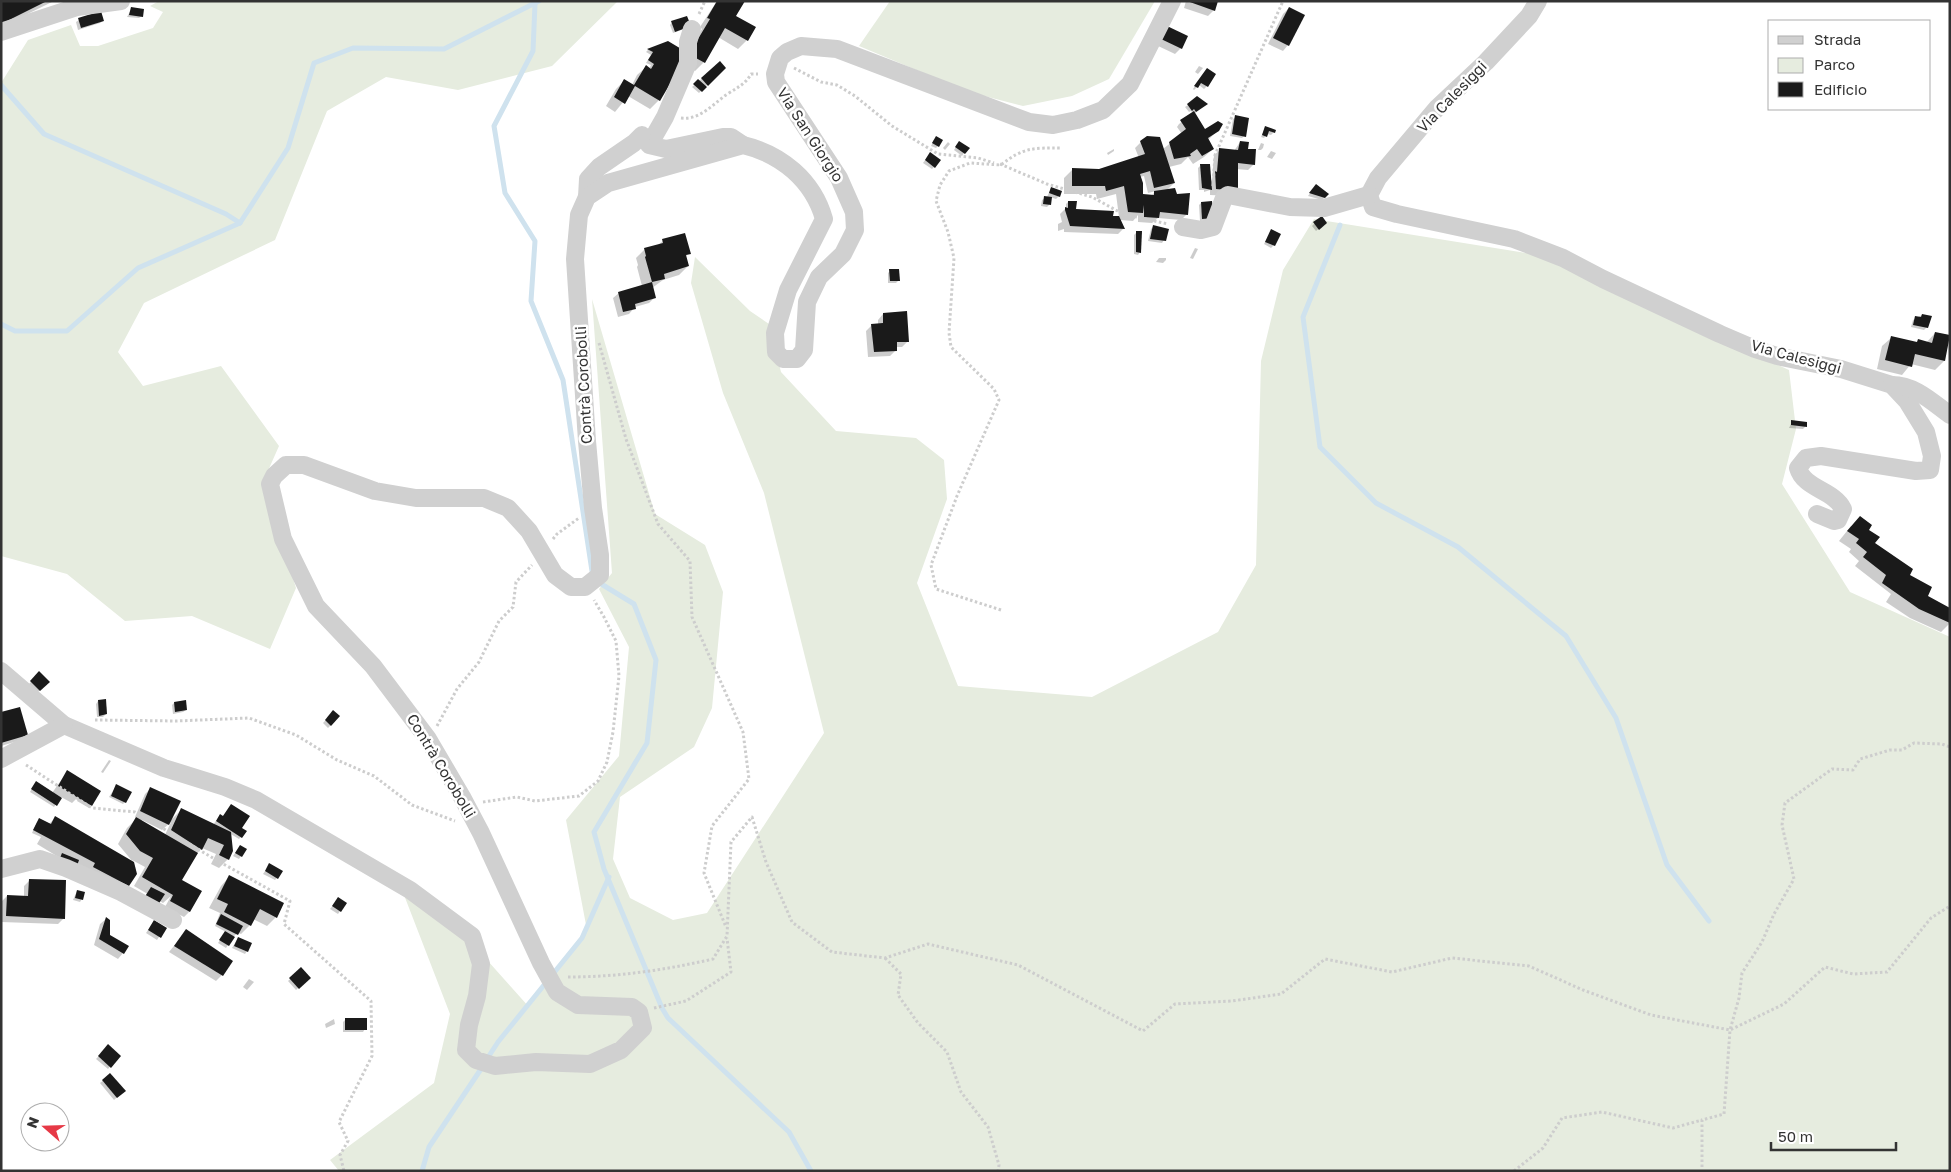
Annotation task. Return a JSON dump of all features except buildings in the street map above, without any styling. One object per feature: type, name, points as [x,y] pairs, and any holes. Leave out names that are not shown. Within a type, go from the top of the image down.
[{"type":"street","points":[[1,32],[77,7],[121,1]]},
{"type":"street","name":"Via Calesiggi","points":[[1538,1],[1529,16],[1486,62],[1437,108],[1378,178],[1369,195],[1373,207],[1397,214],[1514,239],[1555,255],[1755,349],[1777,356],[1841,369],[1892,385]]},
{"type":"street","name":"Via San Giorgio","points":[[743,145],[759,149],[785,163],[819,201],[824,218],[788,290],[775,334],[776,352],[783,360],[796,359],[804,350],[807,302],[819,277],[843,254],[855,230],[854,212],[839,178],[776,82],[775,74],[780,58],[787,52],[801,46],[836,49],[1029,122],[1053,125],[1077,120],[1103,110],[1130,84],[1171,2]]},
{"type":"street","points":[[692,29],[688,42],[688,63],[665,117],[649,145],[666,149],[723,136],[731,137],[743,145]]},
{"type":"street","name":"Contrà Corobolli","points":[[639,1012],[632,1007],[578,1005],[557,992],[541,963],[469,809],[428,739],[373,666],[316,606],[284,539],[270,484],[274,476],[286,465],[304,465],[375,491],[416,498],[484,498],[508,508],[529,531],[555,575],[571,586],[586,586],[600,575],[600,554],[593,508],[575,259],[579,215],[587,197],[588,179],[598,167],[634,143],[642,135]]},
{"type":"street","points":[[587,197],[608,183],[743,145]]},
{"type":"street","points":[[1183,227],[1201,230],[1213,227],[1224,198],[1228,195],[1290,206],[1324,208],[1369,195]]},
{"type":"street","points":[[1892,385],[1903,385],[1922,394],[1950,415]]},
{"type":"street","points":[[1817,514],[1834,521],[1838,520],[1843,509],[1837,500],[1799,473],[1798,468],[1806,458],[1812,456],[1831,457],[1916,471],[1930,470],[1932,456],[1926,432],[1916,415],[1892,385]]},
{"type":"street","points":[[1,671],[64,725],[164,768],[256,800],[410,890],[472,936],[482,964],[477,996],[468,1025],[466,1050],[476,1060],[494,1066],[536,1062],[590,1064],[621,1050],[643,1028],[639,1012]]},
{"type":"street","points":[[6,757],[64,725]]},
{"type":"street","points":[[1,869],[40,859],[121,892],[173,920]]},
{"type":"path","points":[[1222,206],[1212,198],[1215,155],[1283,1]]},
{"type":"path","points":[[665,117],[690,119],[713,108],[725,95],[746,82],[751,74],[775,74],[794,68],[820,82],[837,85],[855,96],[892,126],[938,154],[978,158],[1001,165],[1047,184],[1092,198],[1123,214],[1183,227]]},
{"type":"path","points":[[1001,610],[936,589],[931,565],[957,496],[998,400],[994,389],[951,347],[949,333],[954,258],[948,232],[936,201],[940,185],[949,171],[970,163],[1001,165],[1015,154],[1032,148],[1061,148]]},
{"type":"path","points":[[582,339],[596,333],[626,439],[658,524],[690,561],[692,617],[743,732],[749,779],[712,826],[704,873],[726,923],[731,972],[686,1001],[639,1012]]},
{"type":"path","points":[[428,739],[457,689],[479,662],[500,621],[513,607],[516,582],[557,534],[593,508]]},
{"type":"path","points":[[469,809],[480,803],[497,799],[517,798],[535,801],[579,796],[598,781],[607,762],[613,732],[618,676],[616,641],[586,586]]},
{"type":"path","points":[[92,721],[102,719],[176,721],[249,718],[296,735],[337,760],[374,776],[412,805],[437,813],[481,833]]},
{"type":"path","points":[[1514,1171],[1542,1148],[1562,1118],[1602,1112],[1673,1128],[1724,1114],[1730,1030],[1739,998],[1742,973],[1762,942],[1774,914],[1794,879],[1782,825],[1786,803],[1832,769],[1853,770],[1860,759],[1890,750],[1902,750],[1914,743],[1942,744],[1950,747]]},
{"type":"path","points":[[6,757],[92,808],[135,812],[290,901],[284,924],[371,1001],[372,1056],[339,1122],[348,1141],[340,1155],[344,1171]]},
{"type":"path","points":[[561,970],[568,977],[603,977],[666,970],[713,959],[727,936],[731,842],[752,817],[766,862],[792,922],[832,952],[885,958],[928,944],[1018,965],[1143,1031],[1175,1004],[1232,1001],[1281,994],[1325,959],[1392,972],[1452,958],[1529,966],[1582,990],[1651,1015],[1730,1030],[1784,1004],[1824,967],[1853,974],[1887,972],[1931,918],[1950,906]]},
{"type":"path","points":[[885,958],[901,974],[898,995],[918,1023],[947,1052],[960,1092],[988,1127],[999,1166],[998,1171]]},
{"type":"path","points":[[1702,1120],[1702,1167]]},
{"type":"green space","points":[[159,1],[618,1],[552,66],[458,90],[386,77],[327,111],[275,240],[144,303],[118,352],[143,386],[221,366],[279,446],[263,482],[296,588],[270,649],[192,616],[125,621],[67,574],[1,556],[1,83],[28,40],[71,25],[80,46],[98,46],[153,28],[163,12],[150,6]]},
{"type":"green space","points":[[890,1],[1155,1],[1109,79],[1072,96],[1023,106],[969,92],[859,46]]},
{"type":"green space","points":[[1314,219],[1539,255],[1789,370],[1796,429],[1782,484],[1850,592],[1950,637],[1950,1171],[339,1171],[330,1160],[434,1083],[450,1014],[404,895],[463,933],[529,1007],[587,930],[566,820],[619,756],[629,647],[599,589],[612,573],[592,299],[655,514],[705,545],[723,592],[712,708],[694,747],[620,797],[613,859],[630,898],[673,920],[707,913],[824,733],[764,493],[723,393],[691,283],[695,257],[750,311],[769,324],[781,372],[836,431],[916,438],[944,460],[947,499],[917,583],[958,686],[1092,697],[1218,632],[1256,565],[1261,361],[1283,270]]},
{"type":"waterway","points":[[1,324],[15,331],[67,331],[138,268],[240,223],[288,148],[314,63],[353,48],[444,49],[539,1]]},
{"type":"waterway","points":[[535,4],[533,51],[494,126],[505,193],[535,241],[531,301],[563,380],[592,571]]},
{"type":"waterway","points":[[1,85],[44,134],[226,214],[240,223]]},
{"type":"waterway","points":[[1340,225],[1303,317],[1320,447],[1376,503],[1458,547],[1566,636],[1616,718],[1667,865],[1709,921]]},
{"type":"waterway","points":[[598,582],[634,604],[656,660],[647,743],[594,832],[604,869],[662,1008],[668,1018],[789,1132],[811,1171]]},
{"type":"waterway","points":[[487,1059],[498,1042],[582,938],[609,877]]},
{"type":"waterway","points":[[422,1171],[429,1147],[483,1066]]}]
